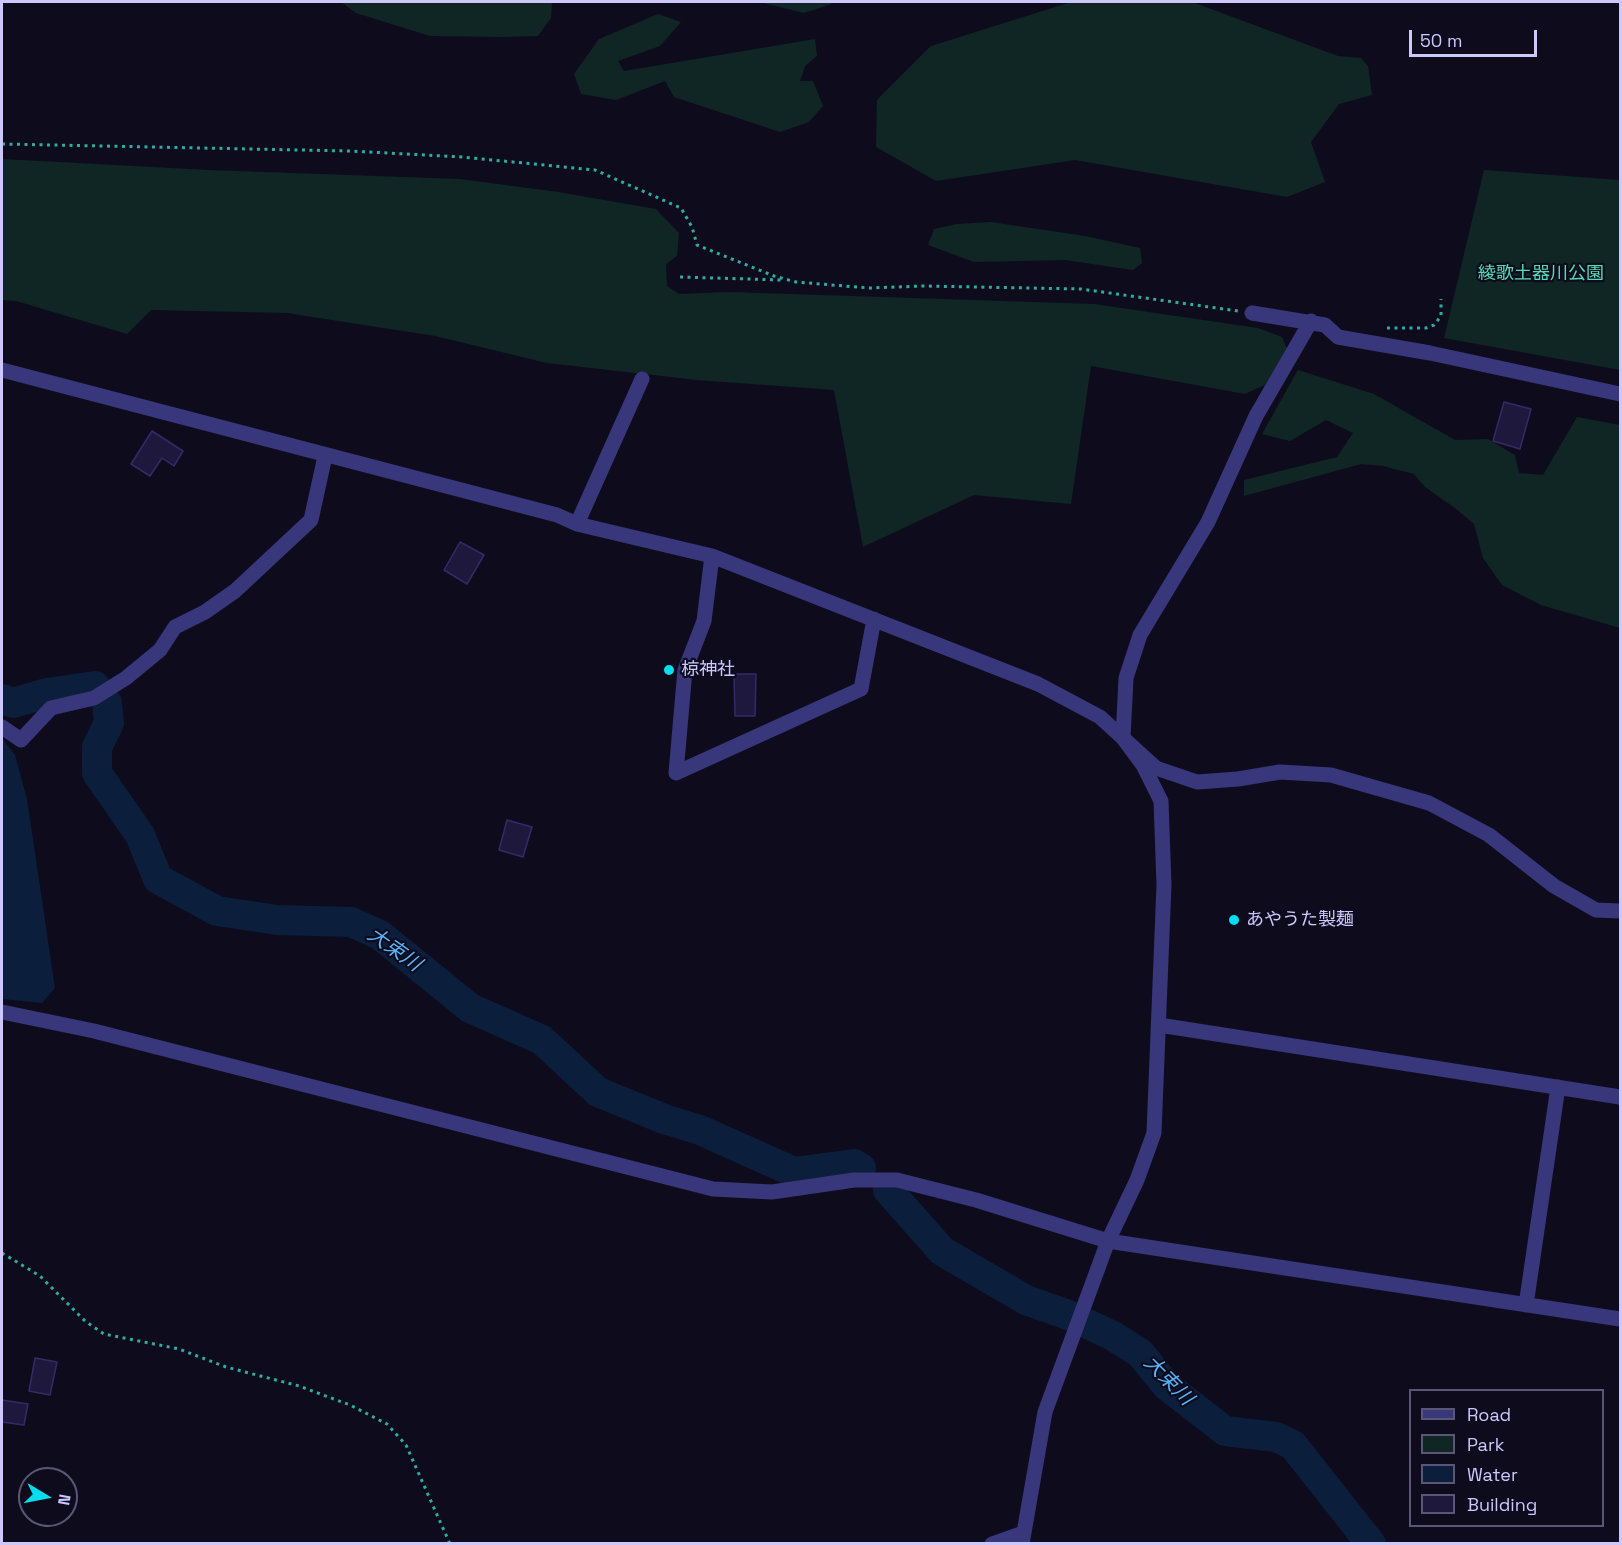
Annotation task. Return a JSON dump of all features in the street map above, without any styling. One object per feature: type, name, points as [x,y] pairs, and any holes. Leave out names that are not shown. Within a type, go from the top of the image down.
[{"type":"street","points":[[1252,313],[1311,321],[1325,325],[1338,337],[1427,352],[1620,394]]},
{"type":"street","points":[[992,1544],[1022,1538],[1045,1412],[1108,1241],[1137,1180],[1154,1133],[1164,885],[1161,801],[1143,765],[1123,738],[1126,678],[1140,635],[1208,522],[1256,416],[1311,321]]},
{"type":"street","points":[[2,369],[325,456],[557,515],[577,524],[712,556],[1038,684],[1100,717],[1156,768],[1197,782],[1238,779],[1280,772],[1331,775],[1429,803],[1489,835],[1554,886],[1596,910],[1620,911]]},
{"type":"street","points":[[577,524],[642,379]]},
{"type":"street","points":[[2,727],[21,740],[51,708],[100,694],[160,650],[175,627],[205,612],[236,591],[311,520],[325,456]]},
{"type":"street","points":[[712,556],[704,621],[685,670],[676,773],[861,689],[874,619]]},
{"type":"street","points":[[2,1012],[94,1031],[713,1189],[772,1192],[854,1180],[897,1180],[976,1200],[1108,1241],[1620,1319]]},
{"type":"street","points":[[1160,1026],[1620,1097]]},
{"type":"street","points":[[1527,1305],[1558,1087]]},
{"type":"path","points":[[2,144],[350,151],[462,157],[595,170],[681,208],[692,227],[698,245],[788,280]]},
{"type":"path","points":[[680,277],[788,280],[869,288],[924,286],[1081,289],[1252,313]]},
{"type":"path","points":[[1377,328],[1426,328],[1434,325],[1440,316],[1442,298]]},
{"type":"path","points":[[2,1253],[40,1276],[86,1321],[104,1334],[179,1349],[226,1367],[299,1386],[350,1405],[387,1424],[406,1445],[450,1544]]},
{"type":"green space","points":[[341,2],[552,2],[551,18],[538,36],[503,37],[430,36],[356,13]]},
{"type":"green space","points":[[759,2],[832,2],[804,13]]},
{"type":"green space","points":[[1071,2],[1192,2],[1338,56],[1361,58],[1368,66],[1372,95],[1339,104],[1311,142],[1325,182],[1287,197],[1075,160],[936,181],[876,147],[877,100],[931,46]]},
{"type":"green space","points":[[658,14],[681,22],[660,46],[618,61],[624,71],[815,39],[817,56],[805,66],[800,81],[813,81],[823,106],[809,122],[780,132],[674,97],[665,81],[616,100],[581,94],[574,74],[599,39]]},
{"type":"green space","points":[[2,159],[208,170],[460,179],[558,192],[656,209],[679,233],[677,256],[666,264],[667,286],[679,294],[729,292],[1094,304],[1258,328],[1282,337],[1287,349],[1265,385],[1245,394],[1091,366],[1071,504],[974,495],[863,547],[834,390],[697,380],[547,363],[435,336],[287,313],[151,310],[127,334],[16,301],[2,300]]},
{"type":"green space","name":"綾歌土器川公園","points":[[1484,170],[1620,180],[1620,370],[1444,338]]},
{"type":"green space","points":[[991,222],[1085,236],[1140,248],[1142,263],[1133,270],[1065,260],[974,262],[928,245],[934,229],[957,224]]},
{"type":"green space","points":[[1298,370],[1374,394],[1455,440],[1488,439],[1515,455],[1519,473],[1543,475],[1577,417],[1620,425],[1620,628],[1541,605],[1502,585],[1483,558],[1474,524],[1425,487],[1414,474],[1383,466],[1361,464],[1244,496],[1244,480],[1337,457],[1353,433],[1326,420],[1290,441],[1262,434]]},
{"type":"water","points":[[2,738],[15,755],[27,799],[55,988],[42,1003],[2,999]]},
{"type":"building","points":[[1504,402],[1531,409],[1520,449],[1493,441]]},
{"type":"building","points":[[152,431],[183,451],[174,466],[162,458],[150,476],[131,464]]},
{"type":"building","points":[[460,542],[484,555],[467,584],[444,570]]},
{"type":"building","points":[[734,674],[756,674],[755,716],[735,716]]},
{"type":"building","points":[[507,820],[532,827],[523,857],[499,850]]},
{"type":"building","points":[[35,1358],[57,1362],[50,1395],[29,1391]]},
{"type":"building","points":[[2,1400],[28,1404],[24,1425],[2,1422]]},
{"type":"waterway","name":"大束川","points":[[2,699],[13,703],[47,693],[95,686],[107,703],[109,723],[97,747],[97,773],[140,835],[158,879],[217,911],[277,920],[351,922],[380,935],[470,1008],[542,1040],[598,1092],[664,1119],[700,1130],[794,1172],[854,1164],[861,1168]]},
{"type":"waterway","name":"大束川","points":[[888,1190],[942,1251],[1026,1300],[1071,1316],[1113,1336],[1140,1353],[1167,1386],[1225,1431],[1276,1437],[1293,1445],[1371,1544]]},
{"type":"place","name":"椋神社","points":[[669,670]]},
{"type":"place","name":"あやうた製麺","points":[[1234,920]]}]
